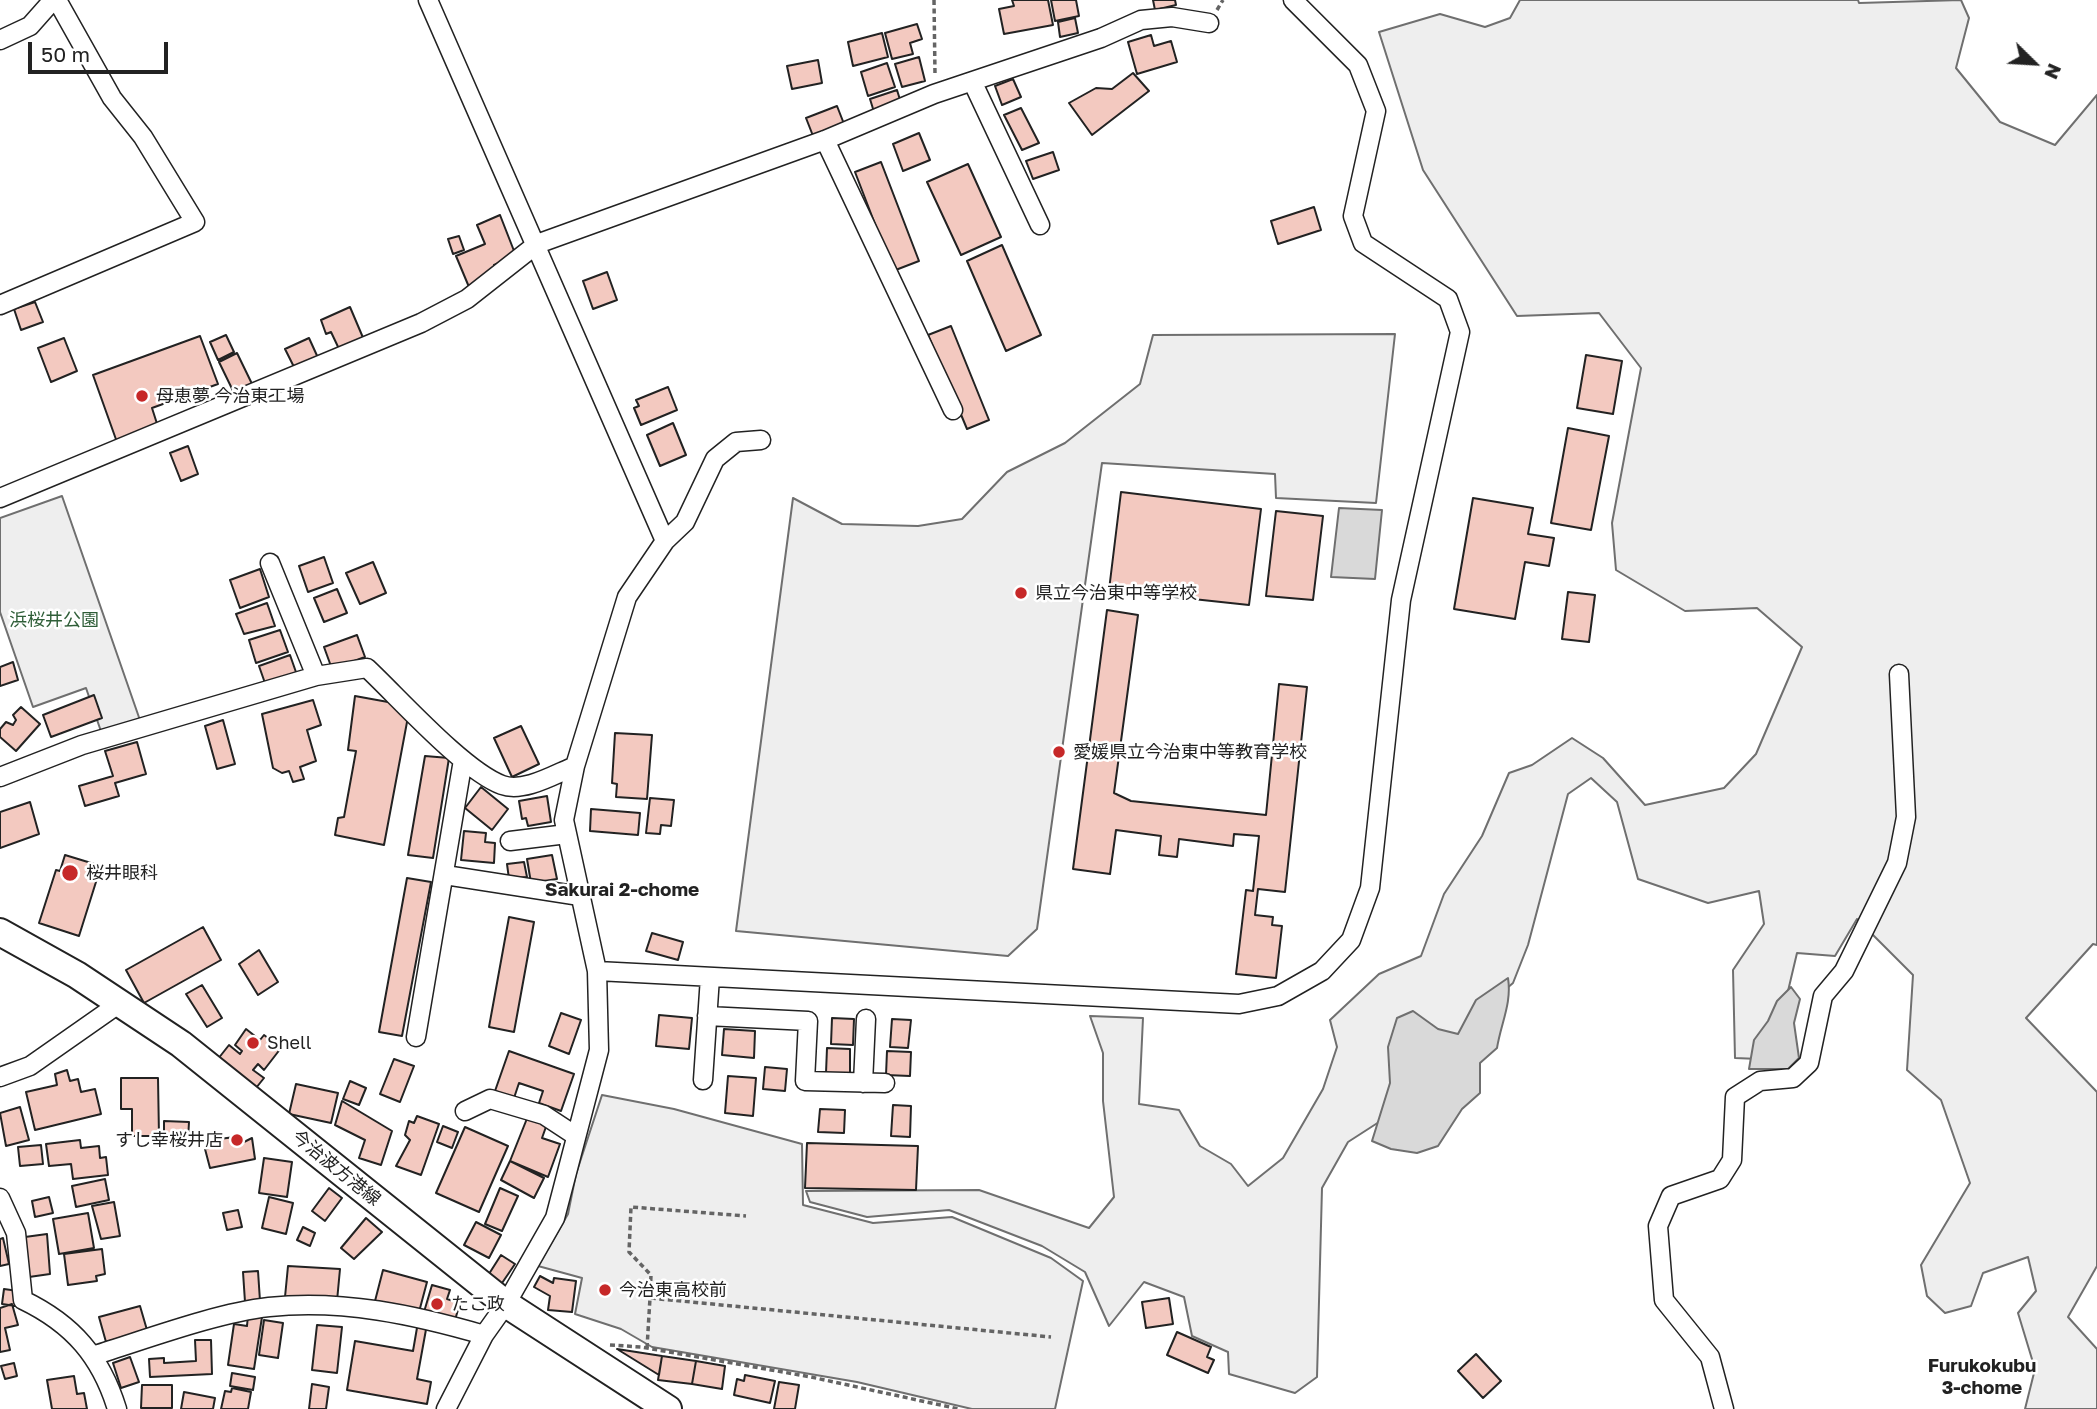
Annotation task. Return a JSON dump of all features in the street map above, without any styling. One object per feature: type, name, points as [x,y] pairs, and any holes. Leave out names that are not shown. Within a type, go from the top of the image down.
[{"type":"main road","name":"今治波方港線","points":[[0,932],[77,975],[181,1044],[506,1304],[668,1409]]},
{"type":"street","points":[[0,40],[30,26],[55,0],[112,98],[143,137],[195,222],[0,305]]},
{"type":"street","points":[[428,0],[430,10],[537,244],[665,541]]},
{"type":"street","points":[[597,971],[1239,1004],[1278,996],[1322,971],[1351,940],[1370,888],[1401,600],[1460,332],[1448,299],[1363,243],[1353,216],[1376,111],[1358,65],[1293,0]]},
{"type":"street","points":[[0,498],[421,323],[467,299],[537,244],[825,140],[934,94],[1101,38],[1141,20],[1172,17],[1209,23]]},
{"type":"street","points":[[973,83],[1040,225]]},
{"type":"street","points":[[825,140],[953,410]]},
{"type":"street","points":[[446,1409],[484,1335],[506,1304],[555,1218],[599,1050],[597,971],[564,820],[575,766],[627,597],[665,541],[685,522],[715,459],[736,442],[761,440]]},
{"type":"street","points":[[270,563],[316,676]]},
{"type":"street","points":[[0,777],[82,746],[316,676],[367,668],[463,760],[503,786],[527,785],[575,766]]},
{"type":"street","points":[[1724,1409],[1710,1357],[1664,1300],[1657,1226],[1671,1196],[1720,1179],[1732,1160],[1735,1097],[1760,1081],[1793,1078],[1809,1063],[1823,996],[1844,971],[1896,863],[1906,817],[1899,674]]},
{"type":"street","points":[[416,1037],[463,760]]},
{"type":"street","points":[[510,841],[567,834]]},
{"type":"street","points":[[445,875],[580,895]]},
{"type":"street","points":[[703,1080],[710,977]]},
{"type":"street","points":[[0,1077],[30,1066],[120,1003]]},
{"type":"street","points":[[707,1016],[808,1021],[805,1081],[885,1083]]},
{"type":"street","points":[[863,1083],[866,1019]]},
{"type":"street","points":[[465,1111],[490,1099],[544,1115],[576,1136]]},
{"type":"street","points":[[0,1198],[16,1233],[23,1300],[48,1312],[95,1355],[117,1409]]},
{"type":"street","points":[[95,1355],[179,1329],[268,1307],[317,1306],[414,1315],[484,1335]]},
{"type":"path","points":[[934,0],[934,94]]},
{"type":"path","points":[[647,1348],[651,1275],[629,1252],[631,1208],[746,1216]]},
{"type":"path","points":[[650,1298],[1051,1337]]},
{"type":"path","points":[[604,1345],[647,1348],[811,1377],[959,1409]]},
{"type":"green space","points":[[1520,0],[1858,0],[1859,3],[1961,0],[1969,18],[1956,68],[2000,122],[2055,145],[2097,95],[2097,945],[2093,944],[2026,1018],[2097,1092],[2097,1266],[2068,1317],[2097,1349],[2097,1409],[2025,1409],[2035,1369],[2018,1313],[2036,1291],[2028,1257],[1983,1273],[1971,1306],[1945,1313],[1927,1296],[1921,1265],[1970,1183],[1941,1100],[1907,1070],[1913,975],[1857,919],[1835,956],[1797,953],[1784,1008],[1759,1059],[1735,1058],[1733,970],[1764,924],[1759,891],[1708,903],[1638,879],[1617,802],[1591,778],[1568,794],[1528,945],[1513,983],[1485,1007],[1393,1113],[1348,1142],[1322,1188],[1317,1377],[1295,1393],[1229,1374],[1228,1352],[1192,1336],[1184,1297],[1144,1282],[1109,1326],[1085,1272],[1042,1246],[949,1210],[867,1217],[810,1202],[806,1191],[979,1190],[1089,1228],[1114,1197],[1103,1101],[1103,1053],[1090,1016],[1143,1018],[1139,1104],[1179,1110],[1200,1146],[1231,1164],[1248,1186],[1283,1158],[1323,1089],[1337,1047],[1330,1020],[1379,974],[1421,956],[1444,894],[1482,836],[1509,773],[1532,765],[1572,738],[1603,758],[1645,805],[1724,788],[1756,754],[1802,647],[1757,608],[1685,611],[1616,570],[1612,523],[1641,368],[1599,313],[1517,316],[1423,170],[1379,32],[1440,14],[1485,27],[1510,18]]},
{"type":"green space","points":[[1395,334],[1376,503],[1276,498],[1275,474],[1102,463],[1037,929],[1008,956],[736,931],[793,498],[842,524],[918,526],[962,519],[1007,472],[1065,443],[1140,384],[1153,335]]},
{"type":"green space","name":"浜桜井公園","points":[[62,496],[142,726],[104,740],[86,688],[33,707],[0,612],[0,518]]},
{"type":"green space","points":[[602,1095],[674,1109],[802,1144],[803,1205],[873,1223],[952,1217],[1051,1258],[1083,1281],[1055,1409],[972,1409],[857,1382],[652,1347],[621,1329],[575,1314],[582,1278],[538,1266],[568,1214],[576,1174]]},
{"type":"shaded area","points":[[1339,508],[1382,510],[1375,579],[1331,577]]},
{"type":"shaded area","points":[[1508,978],[1507,1005],[1497,1048],[1480,1063],[1480,1093],[1462,1109],[1438,1146],[1417,1153],[1391,1149],[1372,1141],[1390,1083],[1388,1047],[1397,1018],[1413,1011],[1438,1029],[1458,1034],[1476,1000]]},
{"type":"shaded area","points":[[1791,987],[1800,999],[1794,1023],[1799,1058],[1788,1069],[1749,1069],[1754,1040],[1768,1021],[1777,1001]]},
{"type":"building","points":[[1012,0],[1048,0],[1053,25],[1004,34],[999,9],[1014,6]]},
{"type":"building","points":[[1051,0],[1076,0],[1079,16],[1055,21]]},
{"type":"building","points":[[1153,0],[1175,0],[1176,5],[1155,10]]},
{"type":"building","points":[[1075,18],[1078,33],[1060,37],[1058,22]]},
{"type":"building","points":[[917,24],[922,39],[910,43],[913,54],[892,59],[885,33]]},
{"type":"building","points":[[882,33],[888,57],[853,66],[848,42]]},
{"type":"building","points":[[1151,35],[1154,46],[1171,41],[1177,62],[1137,74],[1128,42]]},
{"type":"building","points":[[919,57],[925,81],[902,87],[895,64]]},
{"type":"building","points":[[818,60],[822,83],[792,89],[787,66]]},
{"type":"building","points":[[887,63],[895,87],[868,96],[861,72]]},
{"type":"building","points":[[1133,73],[1149,91],[1092,135],[1069,103],[1096,88],[1112,89]]},
{"type":"building","points":[[1013,79],[1021,97],[1002,105],[995,86]]},
{"type":"building","points":[[897,90],[901,103],[874,112],[870,99]]},
{"type":"building","points":[[837,106],[846,129],[815,141],[806,118]]},
{"type":"building","points":[[1021,108],[1039,143],[1022,150],[1004,115]]},
{"type":"building","points":[[919,133],[930,160],[903,171],[893,144]]},
{"type":"building","points":[[1053,152],[1059,170],[1033,179],[1026,161]]},
{"type":"building","points":[[881,162],[919,261],[893,271],[855,172]]},
{"type":"building","points":[[968,164],[1001,237],[961,255],[927,182]]},
{"type":"building","points":[[1314,207],[1321,230],[1278,244],[1271,221]]},
{"type":"building","points":[[500,215],[516,256],[494,265],[498,275],[469,287],[456,256],[485,244],[477,225]]},
{"type":"building","points":[[459,236],[464,250],[453,254],[448,239]]},
{"type":"building","points":[[1002,245],[1041,335],[1006,351],[967,261]]},
{"type":"building","points":[[607,272],[617,300],[593,309],[583,281]]},
{"type":"building","points":[[35,302],[43,322],[21,330],[14,309]]},
{"type":"building","points":[[350,307],[364,340],[340,351],[331,332],[326,334],[321,320]]},
{"type":"building","points":[[951,326],[989,420],[967,429],[928,335]]},
{"type":"building","points":[[226,335],[234,352],[218,360],[210,342]]},
{"type":"building","name":"母恵夢 今治東工場","points":[[200,336],[218,384],[152,408],[159,430],[118,445],[93,375]]},
{"type":"building","points":[[64,338],[77,371],[51,382],[38,348]]},
{"type":"building","points":[[309,338],[319,360],[296,371],[285,349]]},
{"type":"building","points":[[237,353],[254,388],[236,397],[219,362]]},
{"type":"building","points":[[1586,355],[1622,361],[1613,414],[1577,408]]},
{"type":"building","points":[[668,387],[677,410],[641,425],[634,408],[639,406],[636,400]]},
{"type":"building","points":[[673,423],[686,455],[660,466],[647,435]]},
{"type":"building","points":[[1568,428],[1609,436],[1591,530],[1551,523]]},
{"type":"building","points":[[188,446],[198,474],[181,481],[170,453]]},
{"type":"building","points":[[1121,492],[1261,509],[1249,605],[1109,590]]},
{"type":"building","points":[[1473,498],[1533,508],[1528,534],[1554,538],[1549,566],[1525,562],[1515,619],[1454,609]]},
{"type":"building","points":[[1276,511],[1323,516],[1313,600],[1266,596]]},
{"type":"building","points":[[324,557],[333,583],[308,592],[299,566]]},
{"type":"building","points":[[373,562],[386,593],[360,604],[346,573]]},
{"type":"building","points":[[260,569],[269,597],[240,608],[230,580]]},
{"type":"building","points":[[337,589],[347,613],[324,622],[314,598]]},
{"type":"building","points":[[1568,592],[1595,595],[1589,642],[1562,639]]},
{"type":"building","points":[[267,603],[275,626],[244,634],[236,614]]},
{"type":"building","points":[[1107,610],[1138,615],[1114,793],[1131,801],[1266,815],[1279,684],[1307,687],[1285,892],[1258,889],[1255,915],[1273,917],[1272,925],[1282,926],[1276,978],[1236,974],[1246,890],[1253,891],[1259,836],[1234,834],[1233,846],[1179,839],[1177,857],[1159,855],[1161,836],[1116,830],[1110,874],[1073,869]]},
{"type":"building","points":[[280,630],[288,652],[256,663],[249,640]]},
{"type":"building","points":[[357,635],[365,657],[332,669],[324,647]]},
{"type":"building","points":[[290,655],[297,675],[266,686],[259,666]]},
{"type":"building","points":[[13,662],[18,680],[0,686],[0,667]]},
{"type":"building","points":[[94,695],[102,718],[51,737],[43,715]]},
{"type":"building","points":[[355,696],[410,706],[384,845],[335,835],[338,818],[344,817],[356,751],[348,750]]},
{"type":"building","points":[[313,700],[321,725],[307,730],[316,761],[300,767],[304,779],[293,782],[289,771],[282,773],[273,768],[262,714]]},
{"type":"building","points":[[21,707],[40,724],[16,751],[0,737],[0,729],[6,722],[13,725],[16,720],[13,715]]},
{"type":"building","points":[[223,720],[235,764],[217,769],[205,726]]},
{"type":"building","points":[[521,726],[539,764],[512,777],[494,738]]},
{"type":"building","points":[[615,733],[652,735],[647,799],[616,797],[617,784],[612,783]]},
{"type":"building","points":[[137,742],[146,774],[115,783],[119,796],[85,806],[79,786],[113,776],[105,751]]},
{"type":"building","points":[[425,756],[449,758],[433,858],[408,855]]},
{"type":"building","points":[[481,787],[508,809],[492,830],[465,808]]},
{"type":"building","points":[[547,796],[551,822],[528,826],[526,818],[522,819],[519,801]]},
{"type":"building","points":[[650,798],[674,800],[671,826],[661,825],[660,834],[646,833]]},
{"type":"building","points":[[30,802],[39,834],[0,848],[0,812]]},
{"type":"building","points":[[591,809],[640,813],[638,835],[590,831]]},
{"type":"building","points":[[464,831],[486,833],[485,842],[495,843],[494,863],[461,860]]},
{"type":"building","points":[[65,855],[101,866],[79,936],[39,923],[56,870],[60,871]]},
{"type":"building","points":[[552,855],[557,879],[531,883],[527,859]]},
{"type":"building","points":[[524,862],[527,877],[509,879],[507,864]]},
{"type":"building","points":[[407,878],[431,882],[402,1036],[379,1032]]},
{"type":"building","points":[[509,917],[534,922],[514,1032],[489,1027]]},
{"type":"building","points":[[203,927],[221,960],[144,1003],[126,970]]},
{"type":"building","points":[[652,933],[683,942],[678,960],[646,951]]},
{"type":"building","points":[[259,950],[278,982],[258,995],[239,964]]},
{"type":"building","points":[[202,985],[222,1018],[207,1027],[186,994]]},
{"type":"building","points":[[561,1013],[581,1020],[569,1054],[549,1046]]},
{"type":"building","points":[[659,1015],[692,1018],[689,1049],[656,1046]]},
{"type":"building","points":[[832,1018],[854,1019],[853,1045],[831,1044]]},
{"type":"building","points":[[892,1019],[911,1020],[908,1048],[890,1047]]},
{"type":"building","points":[[246,1029],[260,1040],[264,1035],[281,1048],[264,1070],[258,1064],[253,1070],[264,1078],[252,1093],[214,1064],[229,1045],[240,1054],[242,1051],[235,1045]]},
{"type":"building","points":[[724,1029],[755,1031],[754,1058],[722,1055]]},
{"type":"building","points":[[827,1048],[850,1049],[850,1073],[826,1073]]},
{"type":"building","points":[[509,1051],[574,1074],[561,1111],[539,1103],[543,1091],[519,1083],[514,1098],[495,1091]]},
{"type":"building","points":[[887,1051],[911,1052],[910,1076],[886,1075]]},
{"type":"building","points":[[394,1059],[414,1066],[400,1102],[380,1094]]},
{"type":"building","points":[[765,1067],[787,1069],[785,1091],[763,1089]]},
{"type":"building","points":[[67,1070],[70,1081],[78,1079],[81,1092],[95,1089],[101,1114],[35,1130],[26,1092],[57,1085],[55,1074]]},
{"type":"building","points":[[728,1076],[756,1078],[753,1116],[725,1113]]},
{"type":"building","points":[[121,1078],[158,1078],[159,1136],[132,1136],[132,1109],[121,1109]]},
{"type":"building","points":[[350,1081],[366,1088],[359,1105],[343,1099]]},
{"type":"building","points":[[296,1084],[338,1093],[331,1123],[289,1114]]},
{"type":"building","points":[[342,1101],[392,1131],[381,1165],[359,1158],[365,1140],[335,1125]]},
{"type":"building","points":[[893,1105],[911,1106],[910,1137],[891,1136]]},
{"type":"building","points":[[20,1107],[29,1140],[6,1146],[0,1113]]},
{"type":"building","points":[[820,1109],[845,1110],[844,1133],[818,1132]]},
{"type":"building","points":[[417,1116],[439,1124],[421,1175],[396,1166],[410,1140],[405,1135],[409,1121],[414,1123]]},
{"type":"building","points":[[528,1116],[547,1124],[542,1138],[560,1144],[548,1177],[510,1161]]},
{"type":"building","points":[[164,1121],[189,1122],[188,1140],[164,1139]]},
{"type":"building","points":[[443,1126],[458,1132],[452,1148],[437,1142]]},
{"type":"building","points":[[465,1127],[508,1146],[479,1212],[436,1193]]},
{"type":"building","points":[[242,1136],[244,1142],[252,1138],[255,1159],[210,1168],[205,1149],[212,1147],[212,1140]]},
{"type":"building","points":[[80,1140],[81,1148],[99,1146],[100,1158],[106,1157],[108,1175],[73,1179],[71,1164],[49,1166],[46,1144]]},
{"type":"building","points":[[807,1143],[918,1146],[916,1190],[805,1188]]},
{"type":"building","points":[[41,1145],[43,1164],[20,1166],[18,1147]]},
{"type":"building","points":[[264,1158],[292,1162],[287,1197],[259,1193]]},
{"type":"building","points":[[510,1161],[544,1178],[534,1198],[501,1180]]},
{"type":"building","points":[[105,1179],[109,1200],[76,1207],[72,1186]]},
{"type":"building","points":[[329,1188],[342,1198],[325,1221],[312,1211]]},
{"type":"building","points":[[500,1188],[518,1196],[502,1231],[485,1224]]},
{"type":"building","points":[[49,1197],[53,1213],[35,1217],[32,1201]]},
{"type":"building","points":[[269,1197],[293,1203],[286,1234],[262,1228]]},
{"type":"building","points":[[114,1202],[120,1236],[101,1239],[92,1206]]},
{"type":"building","points":[[238,1210],[242,1227],[227,1230],[223,1213]]},
{"type":"building","points":[[88,1213],[94,1248],[59,1254],[53,1219]]},
{"type":"building","points":[[366,1218],[382,1232],[354,1259],[341,1248]]},
{"type":"building","points":[[476,1222],[501,1235],[489,1258],[464,1245]]},
{"type":"building","points":[[303,1227],[315,1233],[310,1246],[297,1240]]},
{"type":"building","points":[[47,1234],[50,1274],[29,1277],[25,1237]]},
{"type":"building","points":[[3,1238],[9,1264],[0,1266],[0,1239]]},
{"type":"building","points":[[102,1249],[105,1274],[96,1276],[97,1281],[68,1285],[64,1254]]},
{"type":"building","points":[[501,1255],[515,1264],[500,1286],[487,1277]]},
{"type":"building","points":[[288,1266],[340,1269],[337,1301],[285,1297]]},
{"type":"building","points":[[383,1270],[427,1282],[419,1312],[375,1301]]},
{"type":"building","points":[[258,1271],[260,1301],[245,1302],[243,1272]]},
{"type":"building","points":[[540,1276],[553,1283],[554,1278],[576,1281],[572,1312],[548,1310],[550,1296],[534,1287]]},
{"type":"building","points":[[432,1285],[450,1290],[447,1299],[460,1303],[455,1320],[424,1312]]},
{"type":"building","points":[[4,1289],[18,1291],[16,1306],[2,1304]]},
{"type":"building","points":[[1169,1298],[1173,1324],[1146,1328],[1142,1302]]},
{"type":"building","points":[[12,1304],[18,1325],[5,1328],[10,1350],[0,1352],[0,1308]]},
{"type":"building","points":[[140,1306],[147,1330],[106,1342],[99,1317]]},
{"type":"building","points":[[248,1315],[262,1317],[254,1369],[228,1365],[234,1324],[247,1326]]},
{"type":"building","points":[[264,1320],[283,1323],[278,1358],[259,1355]]},
{"type":"building","points":[[418,1322],[427,1324],[417,1379],[431,1382],[427,1404],[347,1390],[355,1341],[413,1351]]},
{"type":"building","points":[[317,1325],[342,1327],[337,1373],[312,1370]]},
{"type":"building","points":[[1177,1332],[1211,1347],[1207,1357],[1214,1360],[1208,1373],[1167,1355]]},
{"type":"building","points":[[195,1340],[211,1340],[212,1374],[150,1377],[149,1359],[164,1358],[164,1363],[196,1361]]},
{"type":"building","points":[[617,1349],[662,1356],[659,1375]]},
{"type":"building","points":[[1476,1354],[1501,1381],[1483,1398],[1458,1371]]},
{"type":"building","points":[[662,1356],[696,1361],[692,1384],[658,1380]]},
{"type":"building","points":[[130,1357],[139,1382],[121,1388],[113,1363]]},
{"type":"building","points":[[696,1361],[725,1366],[722,1389],[692,1384]]},
{"type":"building","points":[[14,1363],[17,1376],[5,1379],[1,1366]]},
{"type":"building","points":[[232,1373],[255,1377],[253,1390],[230,1386]]},
{"type":"building","points":[[745,1375],[775,1381],[770,1403],[734,1395],[737,1379],[744,1381]]},
{"type":"building","points":[[74,1376],[77,1394],[84,1393],[87,1409],[52,1409],[47,1380]]},
{"type":"building","points":[[779,1382],[799,1385],[795,1409],[774,1409]]},
{"type":"building","points":[[312,1384],[329,1387],[326,1409],[309,1409]]},
{"type":"building","points":[[142,1385],[172,1385],[172,1408],[141,1408]]},
{"type":"building","points":[[232,1388],[251,1392],[248,1409],[221,1409],[225,1391],[231,1392]]},
{"type":"building","points":[[184,1392],[215,1398],[213,1409],[181,1409]]},
{"type":"place","name":"母恵夢 今治東工場","points":[[142,396]]},
{"type":"place","name":"県立今治東中等学校","points":[[1021,593]]},
{"type":"place","name":"愛媛県立今治東中等教育学校","points":[[1059,752]]},
{"type":"place","name":"桜井眼科","points":[[70,873]]},
{"type":"place","name":"Shell","points":[[253,1043]]},
{"type":"place","name":"すし幸桜井店","points":[[237,1140]]},
{"type":"place","name":"今治東高校前","points":[[605,1290]]},
{"type":"place","name":"たこ政","points":[[437,1304]]},
{"type":"district","name":"Sakurai 2-chome","points":[[622,890]]},
{"type":"district","name":"Furukokubu 3-chome","points":[[1982,1377]]}]
